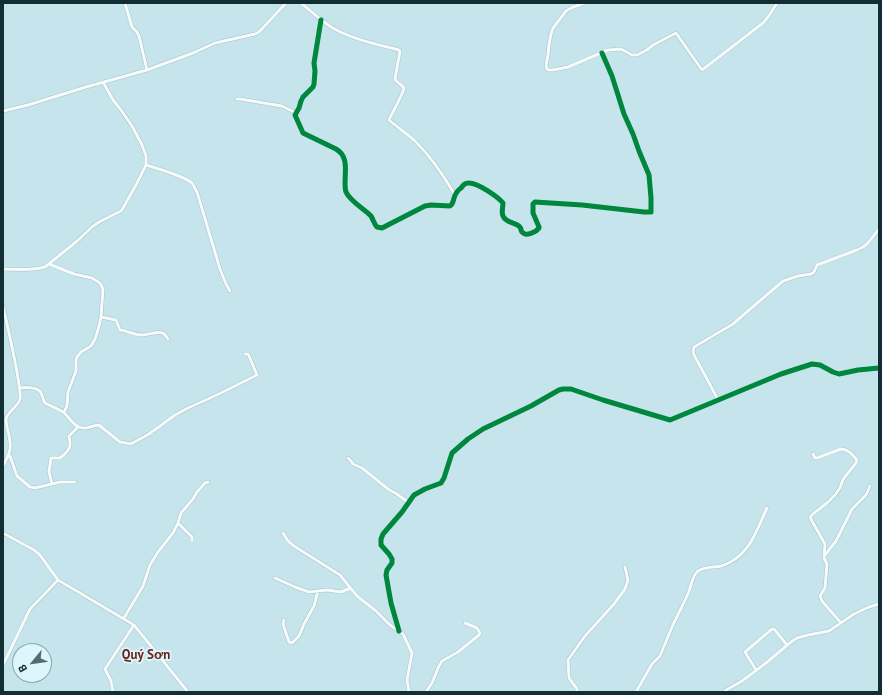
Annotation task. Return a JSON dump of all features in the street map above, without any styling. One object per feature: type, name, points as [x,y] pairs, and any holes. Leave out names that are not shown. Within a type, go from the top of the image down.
[{"type":"street","points":[[125,3],[132,27],[139,36],[147,70]]},
{"type":"street","points":[[3,111],[147,70],[193,53],[214,43],[257,34],[286,3]]},
{"type":"street","points":[[301,3],[331,27],[368,42],[400,51],[395,79],[403,85],[404,89],[400,101],[389,120],[428,155],[455,195]]},
{"type":"street","points":[[584,3],[566,11],[553,28],[546,67],[548,70],[568,67],[608,50],[619,49],[632,55],[637,55],[676,33],[702,70],[763,23],[777,3]]},
{"type":"street","points":[[321,20],[314,63],[314,84],[303,97],[296,113],[296,117],[303,132],[340,152],[344,158],[346,167],[345,183],[347,194],[371,217],[377,227],[382,228],[425,206],[450,206],[460,188],[468,183],[480,187],[502,202],[502,212],[504,218],[519,226],[522,232],[526,234],[534,233],[539,228],[532,208],[535,202],[651,212],[649,175],[624,114],[612,76],[602,53]]},
{"type":"street","points":[[3,269],[43,268],[76,242],[92,227],[121,211],[136,185],[146,165],[146,154],[132,126],[122,110],[113,100],[103,82]]},
{"type":"street","points":[[237,99],[240,98],[282,106],[296,113]]},
{"type":"street","points":[[146,165],[192,183],[197,192],[220,269],[230,291]]},
{"type":"street","points":[[718,400],[692,351],[694,347],[733,324],[783,281],[798,276],[811,274],[819,264],[857,250],[867,244],[879,229]]},
{"type":"street","points":[[49,264],[74,274],[92,278],[100,283],[103,289],[101,317],[96,334],[91,346],[81,352],[77,357],[76,371],[68,392],[67,406],[64,412]]},
{"type":"street","points":[[3,306],[12,343],[20,394],[19,403],[6,418],[11,446],[8,457],[3,466]]},
{"type":"street","points":[[101,317],[116,320],[119,330],[139,334],[159,332],[165,334],[168,339]]},
{"type":"street","points":[[19,388],[28,387],[41,392],[45,403],[64,412],[78,427],[86,428],[99,425],[120,442],[133,444],[175,415],[257,375],[248,354],[245,354]]},
{"type":"street","points":[[399,631],[391,602],[386,574],[392,563],[392,559],[390,554],[382,547],[380,541],[383,534],[414,495],[430,486],[441,483],[452,453],[468,439],[483,429],[531,406],[558,390],[564,389],[571,389],[670,420],[781,374],[812,364],[820,364],[839,374],[879,368]]},
{"type":"street","points":[[3,416],[8,415]]},
{"type":"street","points":[[52,484],[49,472],[51,458],[60,458],[66,453],[70,445],[68,438],[78,427]]},
{"type":"street","points":[[813,454],[815,458],[817,458],[844,449],[856,460],[856,463],[830,501],[810,517],[825,543],[825,560],[827,564],[825,588],[820,596],[822,601],[841,623]]},
{"type":"street","points":[[8,457],[10,456],[18,476],[30,487],[35,488],[60,482],[75,482]]},
{"type":"street","points":[[348,458],[353,464],[362,468],[408,503]]},
{"type":"street","points":[[124,618],[142,586],[150,565],[173,533],[181,513],[193,500],[197,492],[208,482]]},
{"type":"street","points":[[825,555],[836,541],[852,509],[866,495],[870,486]]},
{"type":"street","points":[[636,692],[654,661],[660,656],[694,576],[697,572],[704,568],[719,567],[738,557],[753,539],[767,508]]},
{"type":"street","points":[[178,523],[192,537],[192,541]]},
{"type":"street","points":[[3,533],[34,550],[40,555],[58,580],[134,625],[188,692]]},
{"type":"street","points":[[283,533],[288,541],[294,546],[340,575],[357,596],[405,637],[411,650],[412,657],[407,680],[409,692]]},
{"type":"street","points":[[578,692],[569,678],[568,660],[585,636],[614,604],[625,589],[628,580],[625,567]]},
{"type":"street","points":[[276,578],[309,592],[327,590],[341,592],[351,588]]},
{"type":"street","points":[[3,665],[30,610],[58,580]]},
{"type":"street","points":[[284,620],[283,624],[289,642],[292,643],[299,636],[314,606],[318,591]]},
{"type":"street","points":[[723,692],[742,681],[790,642],[804,636],[829,631],[854,614],[879,604]]},
{"type":"street","points":[[426,692],[432,684],[442,661],[458,652],[479,635],[480,633],[477,628],[465,623]]},
{"type":"street","points":[[113,692],[111,681],[105,669],[134,625]]},
{"type":"street","points":[[756,670],[745,652],[772,629],[774,629],[787,645]]},
{"type":"cycle path","points":[[321,20],[314,63],[314,84],[303,97],[295,115],[303,133],[336,149],[341,153],[344,158],[346,169],[346,192],[354,202],[371,216],[377,227],[382,228],[425,206],[450,206],[458,191],[466,183],[472,183],[482,187],[500,200],[503,203],[502,213],[504,218],[519,226],[522,232],[526,234],[536,231],[539,228],[533,213],[533,204],[535,202],[651,212],[649,175],[624,114],[612,76],[602,53]]},
{"type":"cycle path","points":[[399,631],[391,603],[386,575],[387,570],[392,563],[392,559],[381,545],[383,534],[414,495],[441,483],[452,453],[468,439],[483,429],[563,389],[571,389],[670,420],[781,374],[812,364],[820,365],[839,374],[879,368]]},
{"type":"district","name":"Quý Sơn","points":[[146,655]]}]
